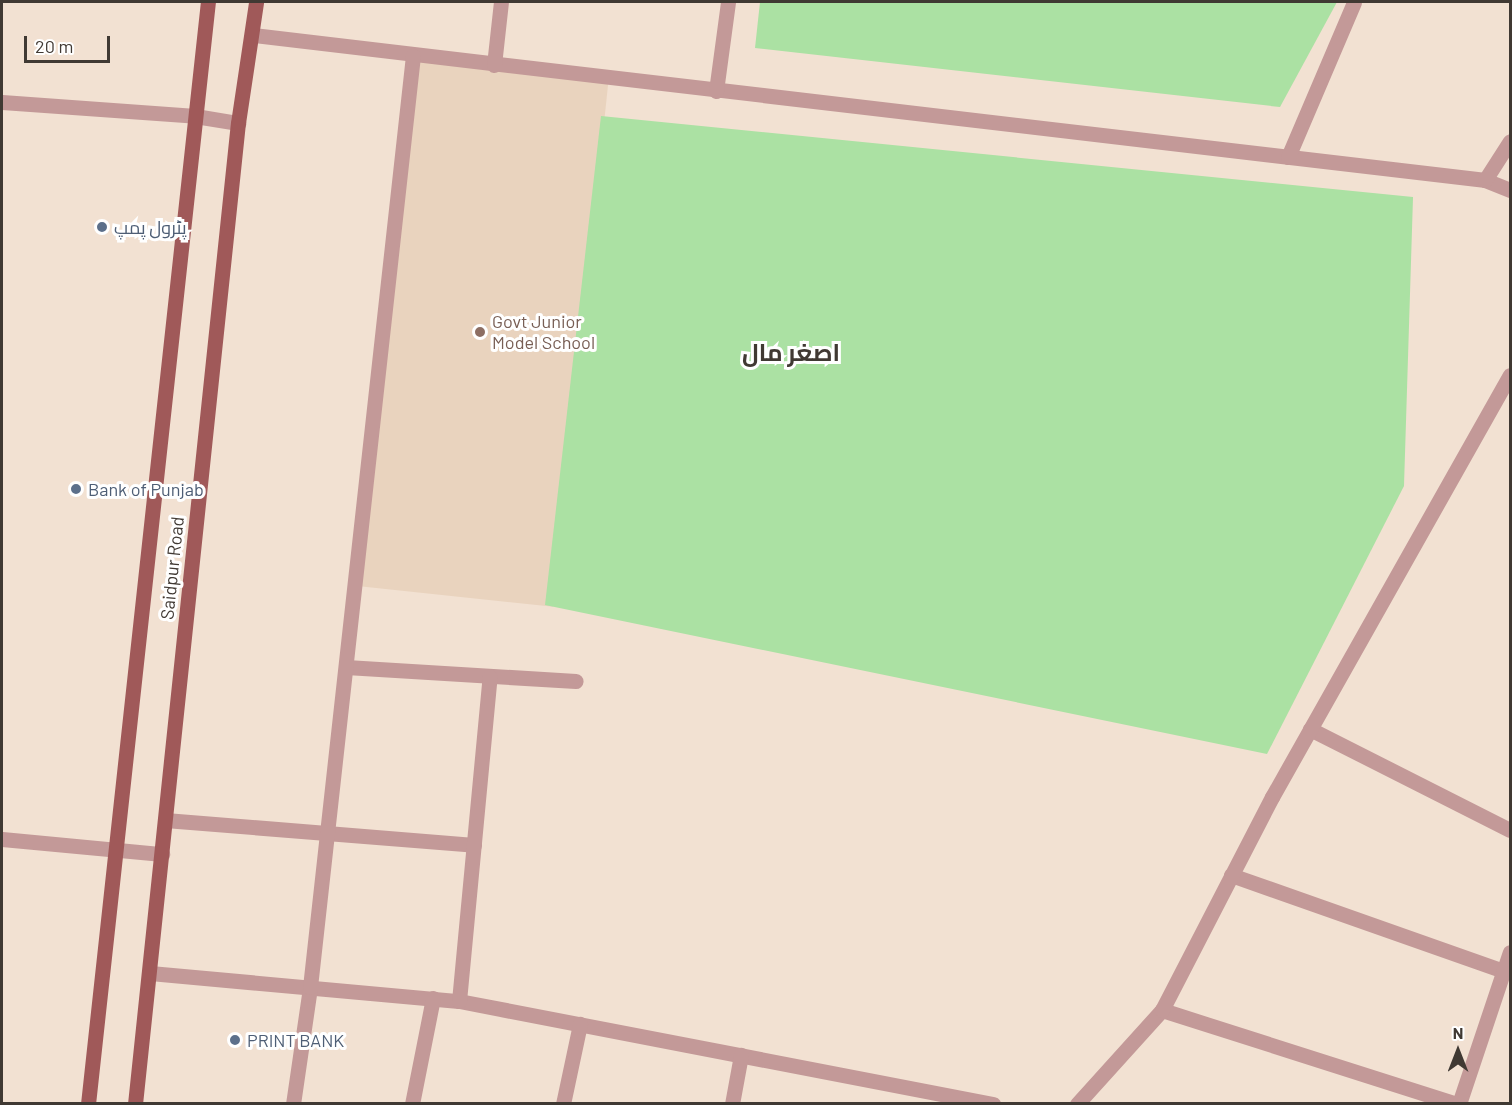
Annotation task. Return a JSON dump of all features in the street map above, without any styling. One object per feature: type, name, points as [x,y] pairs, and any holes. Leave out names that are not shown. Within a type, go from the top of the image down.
[{"type":"main road","name":"Saidpur Road","points":[[88,1104],[208,2]]},
{"type":"main road","name":"Saidpur Road","points":[[135,1104],[238,123],[253,35],[256,2]]},
{"type":"street","points":[[494,65],[501,2]]},
{"type":"street","points":[[716,91],[728,2]]},
{"type":"street","points":[[1288,157],[1354,2]]},
{"type":"street","points":[[253,35],[413,56],[1485,180],[1510,190]]},
{"type":"street","points":[[293,1104],[310,987],[413,56]]},
{"type":"street","points":[[2,102],[195,116],[238,123]]},
{"type":"street","points":[[1485,180],[1510,141]]},
{"type":"street","points":[[1077,1104],[1162,1010],[1231,875],[1310,729],[1510,375]]},
{"type":"street","points":[[345,667],[576,681]]},
{"type":"street","points":[[459,1001],[490,676]]},
{"type":"street","points":[[1310,729],[1510,830]]},
{"type":"street","points":[[165,820],[474,845]]},
{"type":"street","points":[[2,839],[162,854]]},
{"type":"street","points":[[1231,875],[1504,971]]},
{"type":"street","points":[[1162,1010],[1458,1104],[1510,951]]},
{"type":"street","points":[[150,973],[459,1001],[741,1055],[950,1100],[993,1104]]},
{"type":"street","points":[[412,1104],[433,998]]},
{"type":"street","points":[[563,1104],[580,1024]]},
{"type":"street","points":[[732,1104],[741,1055]]},
{"type":"shaded area","name":"Govt Junior Model School","points":[[413,56],[609,77],[553,607],[357,586]]},
{"type":"green space","points":[[760,2],[1337,2],[1280,107],[755,48]]},
{"type":"green space","points":[[601,116],[1413,197],[1404,486],[1267,754],[545,605]]},
{"type":"place","name":"پٹرول پمپ","points":[[102,227]]},
{"type":"place","name":"Govt Junior Model School","points":[[480,332]]},
{"type":"place","name":"Bank of Punjab","points":[[76,489]]},
{"type":"place","name":"PRINT BANK","points":[[235,1040]]},
{"type":"district","name":"اصغر مال","points":[[791,352]]}]
